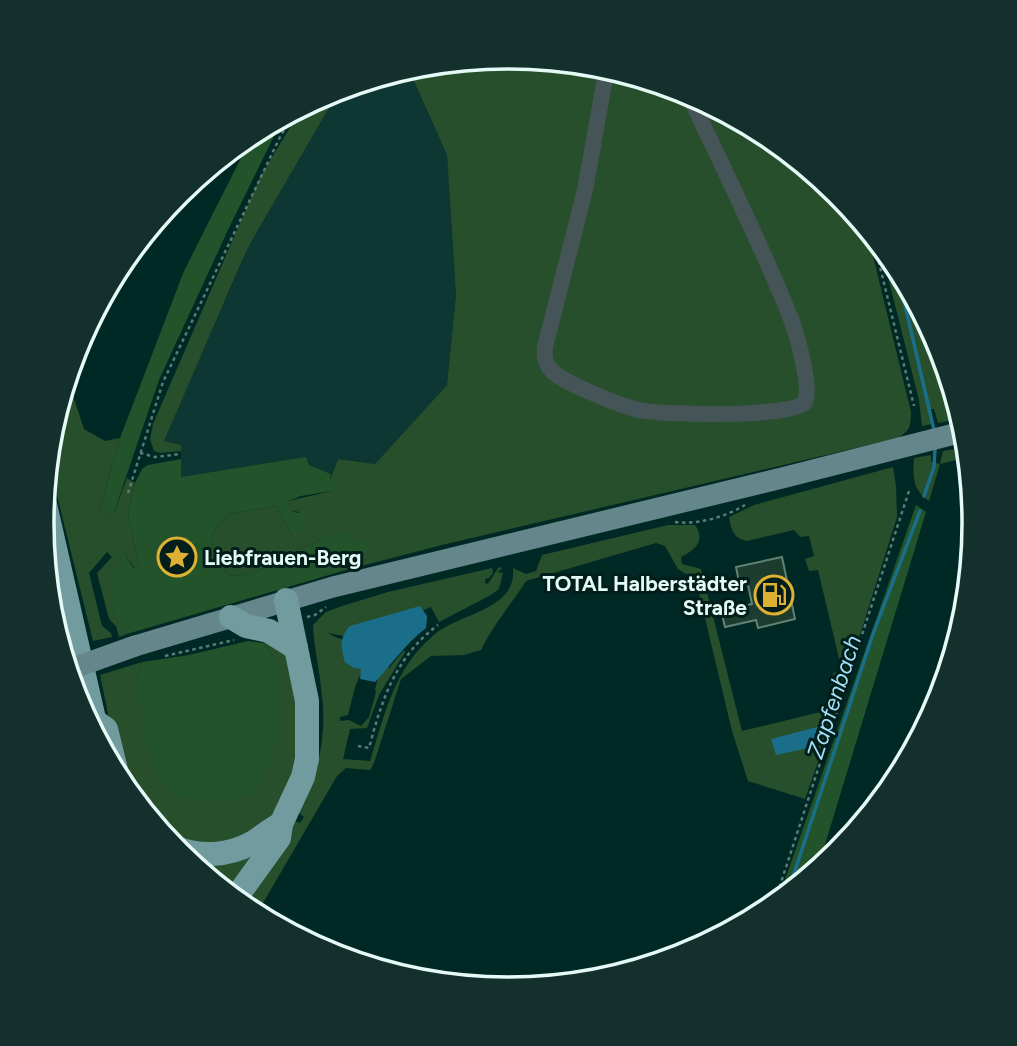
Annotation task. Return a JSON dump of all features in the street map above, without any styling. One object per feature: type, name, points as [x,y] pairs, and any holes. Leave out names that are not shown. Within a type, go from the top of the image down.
[{"type":"highway","points":[[55,547],[89,698]]},
{"type":"highway","points":[[241,890],[279,838],[281,824],[303,777],[309,744],[307,701],[289,610]]},
{"type":"highway","points":[[234,628],[246,626],[269,631],[296,648]]},
{"type":"highway","points":[[196,852],[228,852],[253,842],[281,824]]},
{"type":"main road","points":[[77,667],[135,646],[234,628],[406,569],[954,433]]},
{"type":"lane","points":[[605,79],[585,190],[545,347],[547,365],[561,379],[638,410],[718,414],[774,412],[798,408],[804,404],[806,388],[790,317],[696,110]]},
{"type":"path","points":[[128,493],[163,382],[286,127]]},
{"type":"path","points":[[878,260],[914,406]]},
{"type":"path","points":[[140,453],[155,457],[181,454]]},
{"type":"path","points":[[779,887],[909,491]]},
{"type":"path","points":[[667,521],[693,522],[729,514],[754,500]]},
{"type":"path","points":[[289,610],[315,615],[331,603]]},
{"type":"path","points":[[358,746],[369,748],[381,703],[394,676],[420,638],[438,625]]},
{"type":"path","points":[[155,657],[176,654],[234,628]]},
{"type":"shaded area","points":[[413,79],[447,155],[456,295],[447,385],[375,464],[338,459],[331,474],[309,465],[306,458],[181,478],[181,445],[163,441],[250,244],[331,105]]},
{"type":"green space","points":[[508,69],[597,77],[682,103],[736,130],[761,145],[808,181],[850,223],[872,250],[911,412],[909,427],[898,438],[346,570],[355,556],[369,553],[321,539],[253,574],[229,576],[218,562],[210,536],[228,514],[276,506],[292,535],[299,512],[290,510],[288,501],[332,491],[330,479],[338,459],[375,464],[447,385],[456,295],[447,155],[413,79]]},
{"type":"green space","points":[[331,105],[250,244],[164,441],[181,445],[181,451],[154,451],[150,439],[153,424],[260,177],[292,124]]},
{"type":"green space","points":[[275,134],[159,380],[113,515],[100,509],[120,438],[184,271],[242,155]]},
{"type":"green space","points":[[887,272],[916,322],[928,349],[951,420],[938,423],[934,409],[929,409],[932,424],[922,426],[919,400]]},
{"type":"green space","points":[[73,395],[84,429],[105,441],[120,438],[100,509],[113,515],[127,478],[135,483],[128,515],[139,566],[134,568],[125,554],[114,612],[127,634],[119,637],[116,626],[109,619],[97,573],[112,557],[107,552],[89,573],[102,626],[112,637],[93,641],[55,489],[63,434]]},
{"type":"green space","points":[[956,449],[958,460],[940,464],[943,451]]},
{"type":"green space","points":[[931,455],[931,462],[940,464],[929,501],[919,492],[915,482],[914,458]]},
{"type":"green space","points":[[306,457],[309,465],[331,474],[330,479],[336,482],[332,491],[288,501],[290,510],[309,517],[305,526],[292,535],[276,506],[228,514],[210,536],[218,562],[229,576],[253,574],[321,539],[349,529],[357,541],[368,542],[370,553],[355,556],[346,570],[127,634],[115,614],[111,591],[116,566],[125,554],[133,568],[139,566],[128,515],[135,483],[142,469],[148,465],[181,459],[181,477]]},
{"type":"green space","points":[[893,467],[897,517],[837,708],[830,679],[834,678],[833,673],[842,671],[818,570],[809,571],[805,559],[814,556],[809,536],[800,537],[794,530],[747,541],[734,532],[729,517],[754,505]]},
{"type":"green space","points":[[916,505],[926,512],[823,850],[784,884]]},
{"type":"green space","points":[[668,525],[695,525],[699,540],[691,551],[681,557],[682,564],[701,569],[742,731],[837,708],[805,799],[748,781],[732,731],[699,593],[691,577],[678,569],[665,546],[656,543],[526,581],[481,650],[464,655],[431,656],[401,679],[370,770],[346,768],[337,776],[262,905],[246,894],[295,821],[300,823],[304,817],[298,812],[316,771],[323,726],[313,625],[326,612],[388,592],[492,568],[493,573],[485,579],[488,584],[498,568],[502,569],[497,572],[503,573],[499,589],[439,622],[431,607],[412,615],[411,620],[427,616],[426,628],[400,648],[386,665],[389,668],[404,650],[379,695],[367,728],[350,729],[343,759],[370,761],[386,709],[409,662],[420,648],[445,627],[497,602],[512,582],[513,568],[526,574],[536,571],[542,555]],"holes":[[[393,627],[380,641],[376,651],[380,669],[369,717],[361,726],[349,720],[340,721],[340,717],[348,715],[355,687],[364,666],[372,662],[379,639],[352,641],[339,639],[328,633],[359,639],[380,637]]]},
{"type":"green space","points":[[269,639],[287,658],[297,706],[298,741],[294,770],[270,820],[256,834],[214,848],[185,842],[148,800],[116,751],[100,675],[142,662],[137,678],[275,658],[263,643]]},
{"type":"green space","points":[[248,641],[263,643],[275,658],[276,737],[271,761],[264,777],[254,792],[225,802],[190,800],[174,795],[161,784],[148,751],[137,678],[142,662],[189,655]]},
{"type":"green space","points":[[267,840],[237,886],[198,854]]},
{"type":"water","points":[[420,606],[427,616],[426,628],[375,682],[360,679],[361,669],[345,662],[342,643],[346,630],[350,626]]},
{"type":"water","points":[[821,726],[813,747],[776,755],[771,739]]},
{"type":"building","points":[[782,557],[795,619],[758,628],[756,620],[725,627],[721,611],[752,604],[747,580],[739,582],[736,567]]},
{"type":"waterway","name":"Zapfenbach","points":[[904,299],[934,430]]},
{"type":"waterway","name":"Zapfenbach","points":[[924,496],[934,467],[935,448]]},
{"type":"waterway","name":"Zapfenbach","points":[[793,877],[873,634],[920,511]]},
{"type":"place","name":"Liebfrauen-Berg","points":[[177,557]]},
{"type":"place","name":"TOTAL Halberstädter Straße","points":[[774,595]]}]
